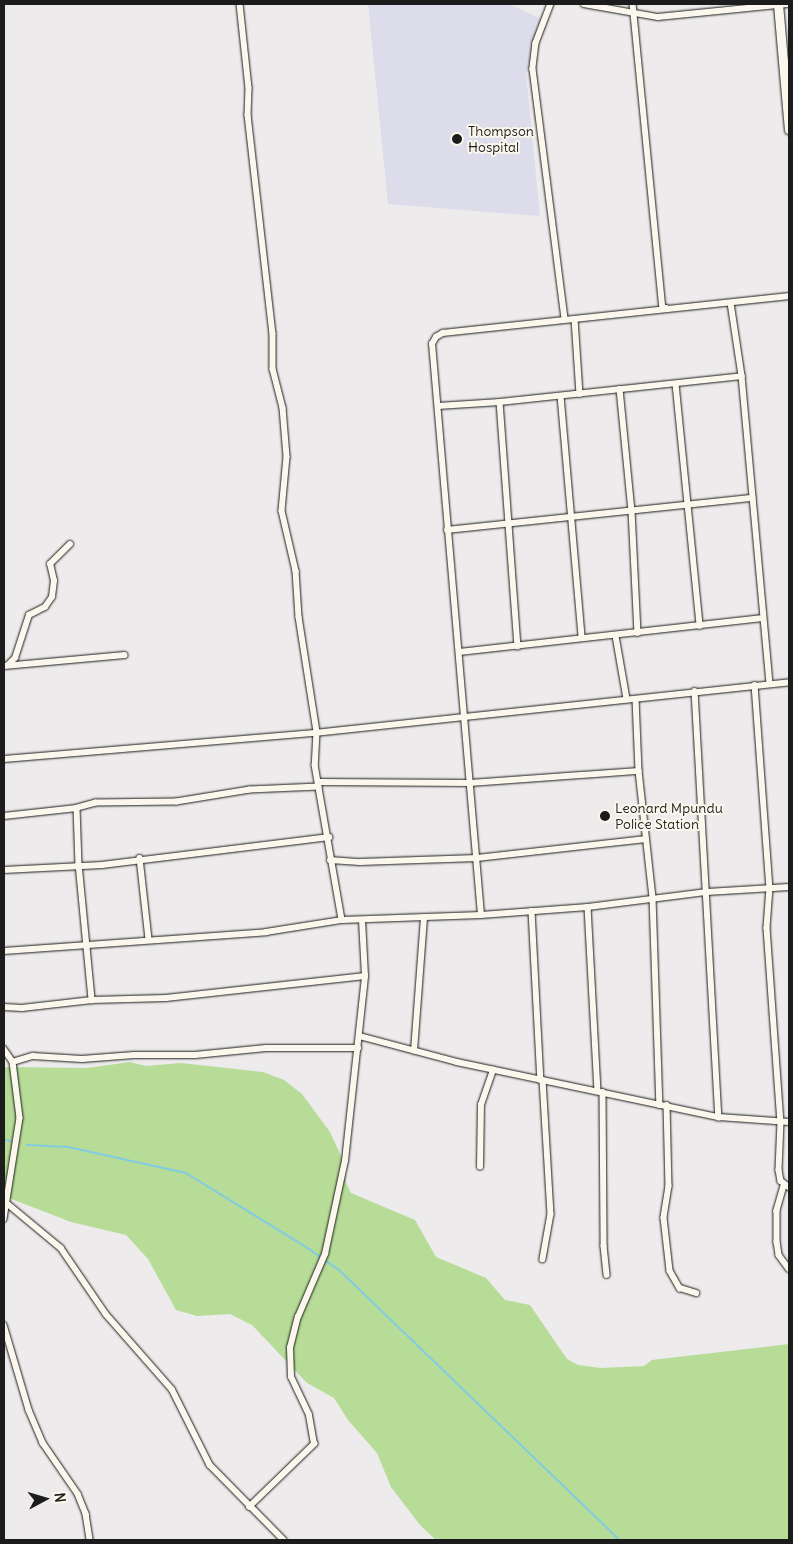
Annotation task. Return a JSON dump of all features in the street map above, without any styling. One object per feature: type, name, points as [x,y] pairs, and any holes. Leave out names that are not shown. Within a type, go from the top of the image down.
[{"type":"street","points":[[240,4],[249,88],[248,115],[273,334],[272,369],[283,408],[288,457],[282,511],[296,572],[299,617],[317,732],[315,765],[329,837],[330,860],[342,920]]},
{"type":"street","points":[[551,4],[536,43],[533,69],[565,319]]},
{"type":"street","points":[[584,4],[658,18],[789,4]]},
{"type":"street","points":[[633,4],[663,308],[669,309]]},
{"type":"street","points":[[778,5],[789,130]]},
{"type":"street","points":[[481,916],[460,652],[447,530],[432,344],[436,337],[565,319],[789,296]]},
{"type":"street","points":[[731,303],[742,376],[762,618],[770,682]]},
{"type":"street","points":[[575,319],[580,394]]},
{"type":"street","points":[[438,406],[561,396],[742,376]]},
{"type":"street","points":[[676,384],[700,626]]},
{"type":"street","points":[[620,389],[632,511],[638,633]]},
{"type":"street","points":[[561,396],[570,519],[582,637]]},
{"type":"street","points":[[500,402],[511,526],[518,646]]},
{"type":"street","points":[[447,530],[511,526],[632,511],[688,507],[752,498]]},
{"type":"street","points":[[6,665],[15,658],[29,615],[45,607],[52,597],[50,564],[70,544]]},
{"type":"street","points":[[460,652],[582,637],[616,636],[762,618]]},
{"type":"street","points":[[616,636],[627,699]]},
{"type":"street","points":[[6,665],[124,656]]},
{"type":"street","points":[[4,759],[317,732],[464,715],[636,699],[770,682],[789,682]]},
{"type":"street","points":[[754,684],[770,888],[767,928],[781,1122],[779,1170],[787,1187],[777,1211],[777,1242],[779,1255],[789,1268]]},
{"type":"street","points":[[695,691],[719,1117]]},
{"type":"street","points":[[636,699],[639,770],[653,898],[669,1186],[664,1218],[670,1271],[680,1288],[696,1293]]},
{"type":"street","points":[[4,816],[78,808],[96,803],[196,800],[250,790],[319,784],[470,783],[639,770]]},
{"type":"street","points":[[78,808],[79,864],[92,1000]]},
{"type":"street","points":[[4,870],[79,864],[102,865],[140,858],[329,837]]},
{"type":"street","points":[[330,860],[360,862],[477,858],[646,839]]},
{"type":"street","points":[[140,858],[149,939]]},
{"type":"street","points":[[4,951],[266,932],[342,920],[362,921],[481,916],[588,907],[707,892],[789,887]]},
{"type":"street","points":[[588,907],[600,1091],[604,1246],[607,1275]]},
{"type":"street","points":[[532,911],[551,1214],[544,1259]]},
{"type":"street","points":[[414,1051],[424,917]]},
{"type":"street","points":[[249,1508],[314,1444],[312,1423],[291,1377],[289,1360],[298,1317],[325,1254],[344,1161],[360,1036],[365,976],[362,921]]},
{"type":"street","points":[[4,1006],[22,1008],[92,1000],[166,998],[365,976]]},
{"type":"street","points":[[360,1036],[493,1070],[719,1117],[789,1122]]},
{"type":"street","points":[[13,1062],[34,1056],[82,1059],[134,1054],[195,1055],[266,1048],[358,1048]]},
{"type":"street","points":[[4,1049],[13,1062],[20,1118],[8,1204],[4,1219]]},
{"type":"street","points":[[480,1167],[481,1105],[493,1070]]},
{"type":"street","points":[[8,1204],[61,1248],[106,1314],[172,1390],[210,1465],[249,1508],[284,1540]]},
{"type":"street","points":[[4,1325],[29,1410],[42,1443],[78,1494],[86,1514],[90,1540]]},
{"type":"shaded area","name":"Thompson Hospital","points":[[368,4],[509,4],[544,20],[526,73],[540,216],[388,204]]},
{"type":"green space","points":[[130,1062],[146,1066],[181,1063],[263,1072],[284,1080],[302,1094],[330,1132],[344,1163],[346,1183],[351,1193],[415,1220],[436,1257],[486,1278],[505,1300],[530,1305],[567,1359],[578,1365],[601,1368],[644,1366],[652,1360],[789,1344],[789,1540],[436,1540],[420,1525],[391,1487],[377,1453],[348,1420],[334,1398],[307,1383],[252,1325],[230,1314],[197,1316],[176,1310],[148,1259],[126,1235],[71,1222],[4,1196],[4,1067],[87,1068]]},
{"type":"waterway","points":[[4,1140],[11,1141]]},
{"type":"waterway","points":[[27,1145],[68,1147],[186,1173],[309,1249],[338,1269],[620,1540]]},
{"type":"place","name":"Thompson Hospital","points":[[457,139]]},
{"type":"place","name":"Leonard Mpundu Police Station","points":[[605,816]]}]
